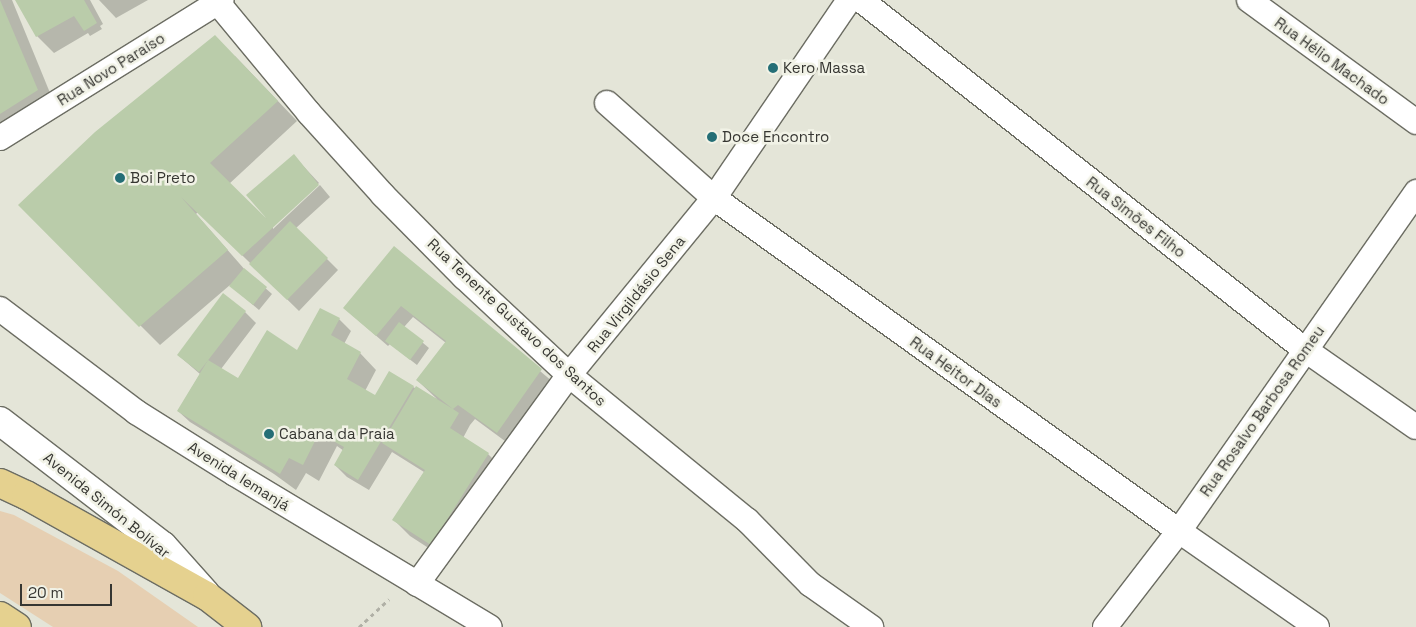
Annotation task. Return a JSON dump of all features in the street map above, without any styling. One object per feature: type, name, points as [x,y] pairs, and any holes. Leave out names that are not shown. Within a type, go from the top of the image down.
[{"type":"main road","points":[[0,483],[26,495],[207,596],[247,627]]},
{"type":"main road","points":[[0,616],[17,627]]},
{"type":"street","name":"Rua Virgildásio Sena","points":[[414,582],[569,375],[714,198],[849,0]]},
{"type":"street","name":"Rua Simões Filho","points":[[861,0],[1304,349],[1416,427]]},
{"type":"street","name":"Rua Hélio Machado","points":[[1249,0],[1416,122]]},
{"type":"street","name":"Rua Novo Paraíso","points":[[0,138],[220,1]]},
{"type":"street","name":"Rua Tenente Gustavo dos Santos","points":[[220,1],[308,112],[383,194],[464,277],[569,375],[746,520],[810,584],[870,627]]},
{"type":"street","name":"Rua Heitor Dias","points":[[607,103],[714,198],[1178,531],[1317,627]]},
{"type":"street","name":"Rua Rosalvo Barbosa Romeu","points":[[1105,627],[1178,531],[1416,192]]},
{"type":"street","name":"Avenida Iemanjá","points":[[0,309],[136,412],[490,627]]},
{"type":"street","name":"Avenida Simón Bolívar","points":[[0,421],[163,546],[207,596]]},
{"type":"path","points":[[359,627],[414,582]]},
{"type":"shaded area","points":[[0,511],[14,515],[118,571],[198,627],[53,627],[0,593]]},
{"type":"building","points":[[0,0],[38,90],[0,114]]},
{"type":"building","points":[[15,0],[84,0],[97,23],[84,31],[74,16],[36,37]]},
{"type":"building","name":"Boi Preto","points":[[215,35],[278,101],[210,163],[267,219],[246,195],[294,154],[319,185],[242,256],[181,197],[228,250],[139,327],[18,205],[95,132]]},
{"type":"building","points":[[290,221],[328,258],[287,300],[249,264]]},
{"type":"building","points":[[394,246],[542,369],[497,433],[458,405],[453,409],[416,380],[446,341],[401,306],[376,336],[343,308]]},
{"type":"building","points":[[244,268],[267,287],[253,305],[229,286]]},
{"type":"building","points":[[223,293],[246,311],[199,372],[177,355]]},
{"type":"building","points":[[320,308],[340,318],[331,335],[361,352],[347,379],[375,395],[389,371],[414,386],[358,480],[334,465],[344,447],[319,433],[303,465],[289,458],[280,474],[177,411],[208,360],[238,378],[267,330],[297,350]]},
{"type":"building","points":[[399,322],[424,341],[410,360],[385,341]]},
{"type":"building","points":[[416,386],[459,413],[450,428],[489,453],[431,545],[392,520],[425,470],[382,443]]},
{"type":"place","name":"Kero Massa","points":[[773,68]]},
{"type":"place","name":"Doce Encontro","points":[[712,137]]},
{"type":"place","name":"Boi Preto","points":[[120,178]]},
{"type":"place","name":"Cabana da Praia","points":[[269,434]]}]
